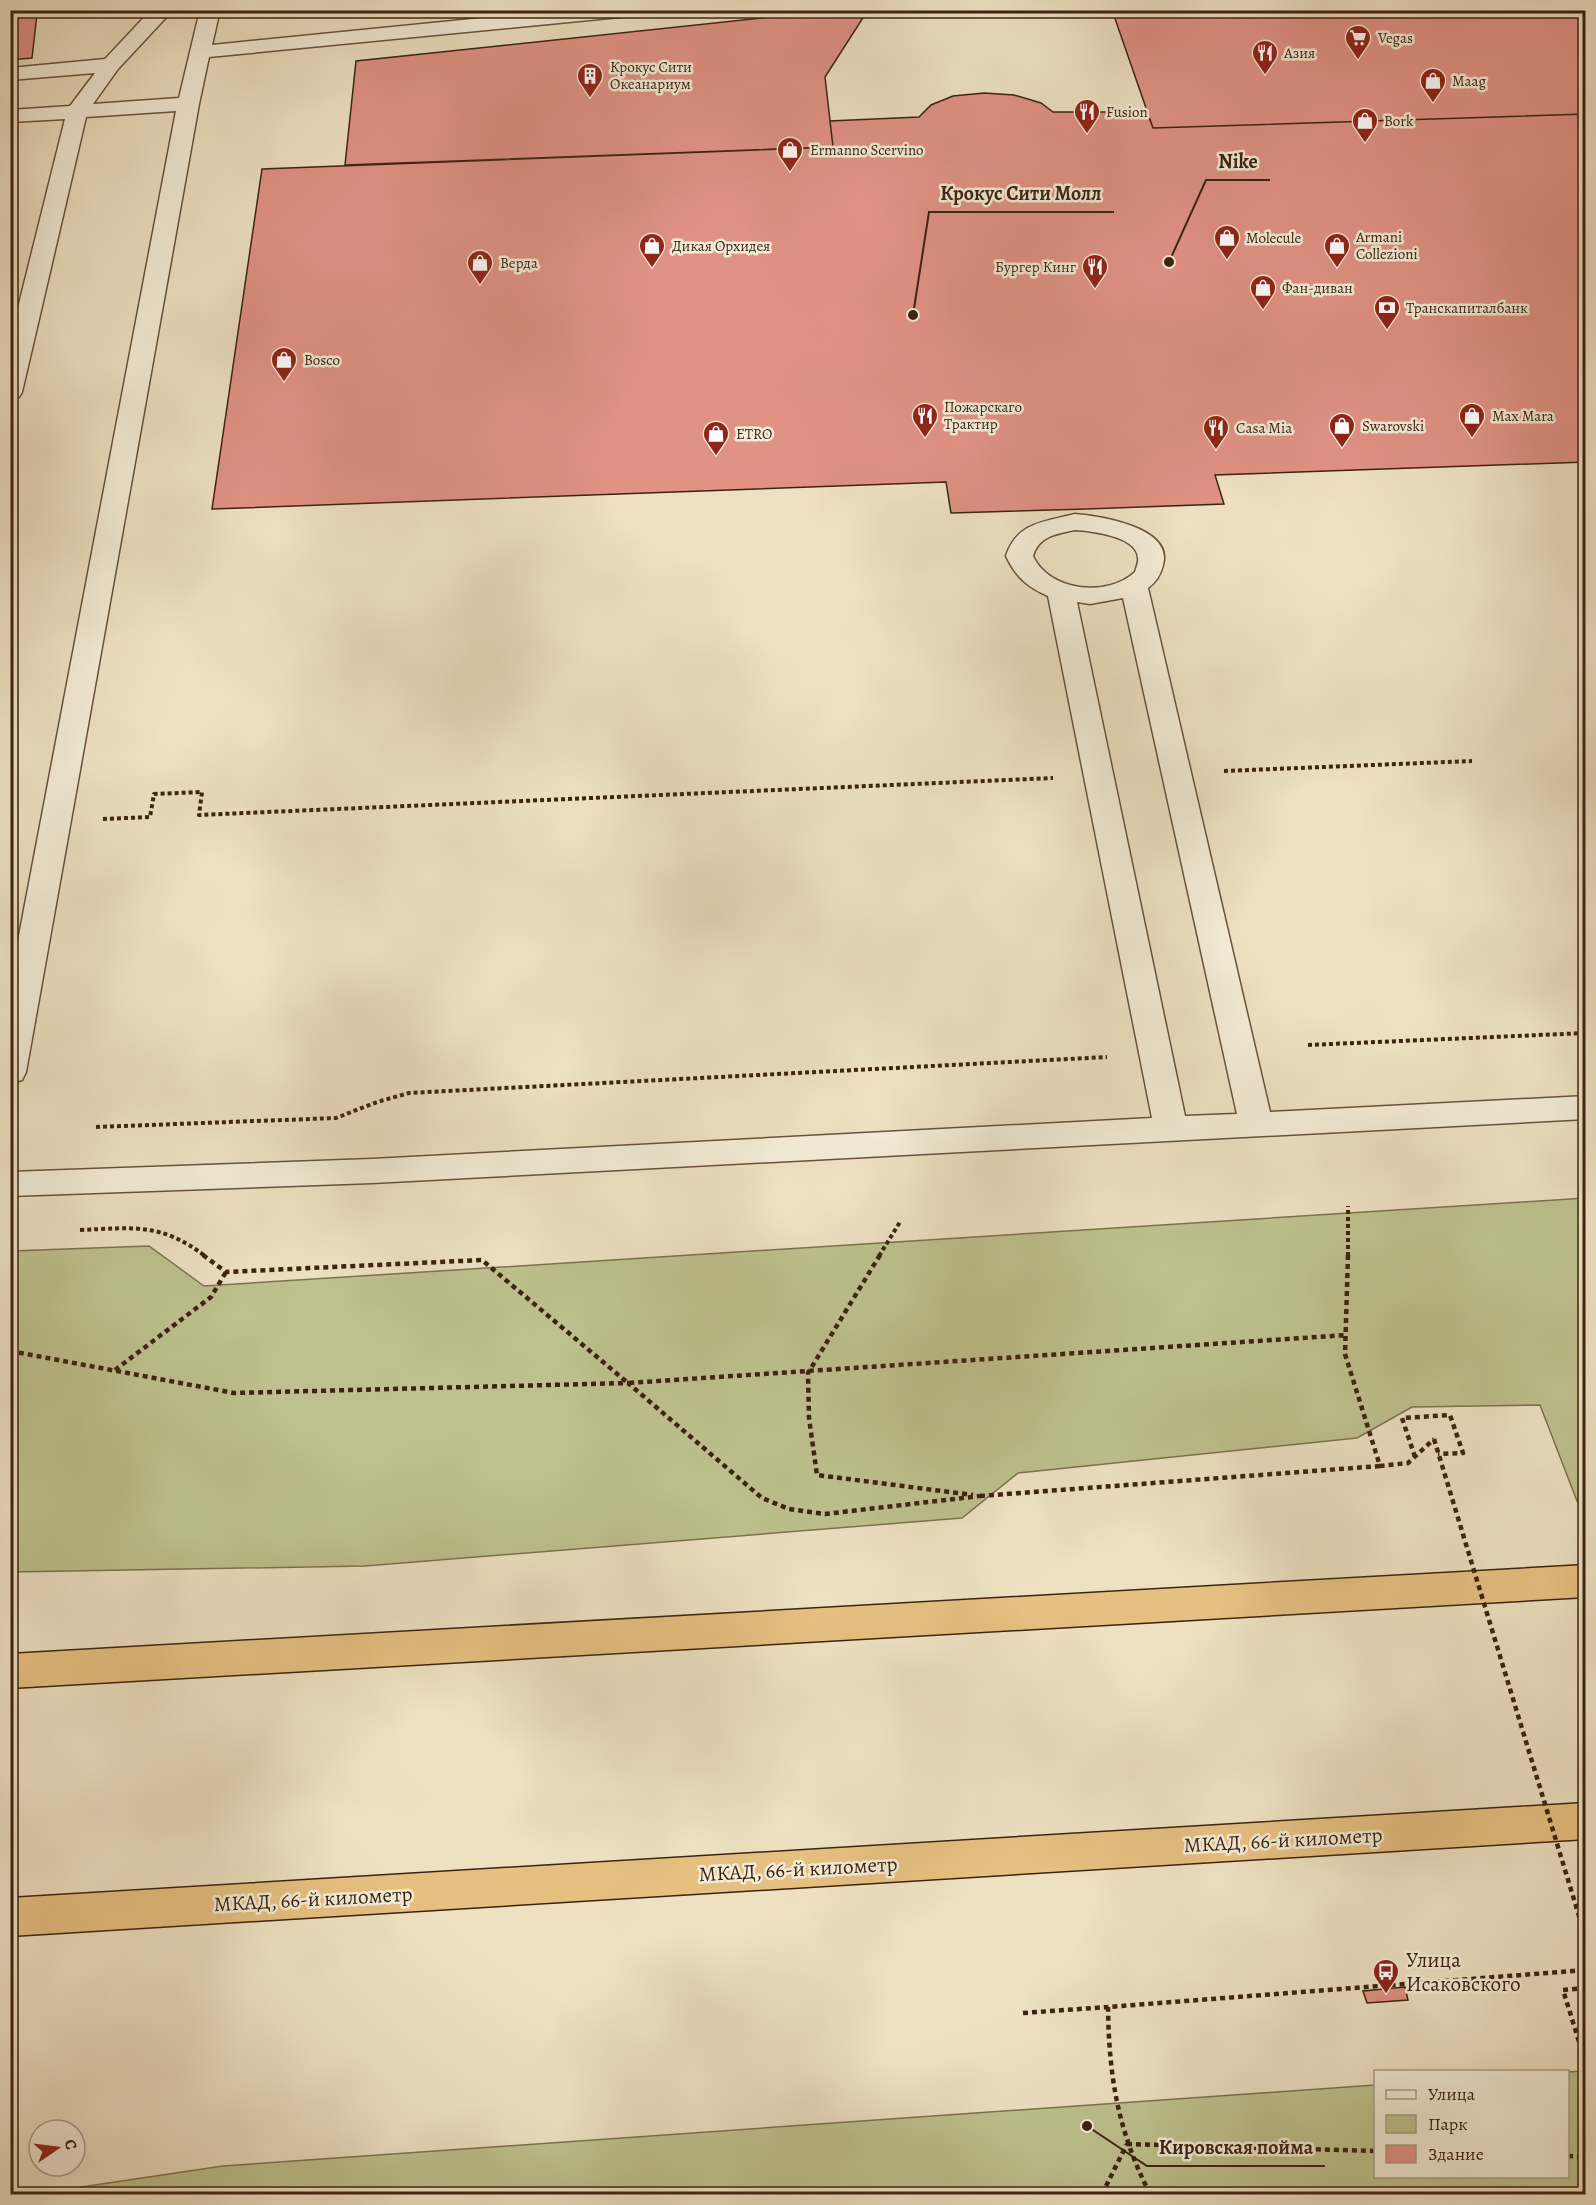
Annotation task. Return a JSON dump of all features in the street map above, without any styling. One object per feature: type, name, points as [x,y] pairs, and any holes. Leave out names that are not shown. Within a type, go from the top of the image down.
[{"type":"highway","points":[[10,1671],[1586,1581]]},
{"type":"highway","name":"МКАД, 66-й километр","points":[[10,1917],[1586,1821]]},
{"type":"lane","points":[[10,392],[77,111],[111,65],[163,10]]},
{"type":"lane","points":[[10,1072],[188,104],[210,10]]},
{"type":"lane","points":[[200,52],[630,10]]},
{"type":"lane","points":[[10,74],[111,65]]},
{"type":"lane","points":[[10,116],[188,104]]},
{"type":"lane","points":[[1075,522],[1109,525],[1124,530],[1146,546],[1151,565],[1148,574],[1134,585],[1113,593],[1096,595],[1061,591],[1033,579],[1024,570],[1020,561],[1020,551],[1033,534],[1044,528],[1075,522]]},
{"type":"lane","points":[[1134,585],[1256,1125]]},
{"type":"lane","points":[[1061,591],[1171,1128]]},
{"type":"lane","points":[[10,1184],[372,1171],[1586,1107]]},
{"type":"path","points":[[10,12],[36,10]]},
{"type":"path","points":[[1182,798],[1216,796],[1209,772],[1472,761]]},
{"type":"path","points":[[57,821],[150,817],[154,794],[202,792],[199,815],[1066,778],[1071,803],[1104,801]]},
{"type":"path","points":[[1308,1045],[1586,1033]]},
{"type":"path","points":[[96,1127],[336,1118],[376,1102],[409,1093],[1110,1056]]},
{"type":"path","points":[[1348,1206],[1345,1354],[1380,1466]]},
{"type":"path","points":[[900,1222],[808,1373],[809,1418],[817,1474],[980,1496]]},
{"type":"path","points":[[80,1230],[149,1228],[188,1243],[226,1272],[482,1260],[762,1498],[789,1509],[825,1514],[980,1496],[1408,1463],[1434,1439],[1586,1940]]},
{"type":"path","points":[[115,1370],[211,1297],[226,1272]]},
{"type":"path","points":[[10,1351],[234,1393],[628,1383],[808,1373],[1347,1335]]},
{"type":"path","points":[[1414,1457],[1402,1418],[1450,1415],[1463,1453],[1438,1455]]},
{"type":"path","points":[[1023,2013],[1586,1970]]},
{"type":"path","points":[[1586,1988],[1563,1990],[1581,2048],[1586,2047]]},
{"type":"path","points":[[1108,2007],[1108,2034],[1116,2100],[1127,2144],[1150,2194]]},
{"type":"path","points":[[1127,2144],[1374,2151]]},
{"type":"path","points":[[1102,2194],[1127,2144]]},
{"type":"path","points":[[1569,2156],[1586,2157]]},
{"type":"green space","points":[[1585,1198],[1585,1501],[1577,1501],[1540,1405],[1412,1407],[1357,1438],[1018,1473],[962,1518],[365,1566],[11,1572],[11,1251],[149,1246],[204,1286]]},
{"type":"green space","points":[[1585,2071],[1585,2194],[34,2194],[223,2166],[1374,2085],[1374,2178],[1569,2178],[1569,2072]]},
{"type":"building","name":"Крокус Сити Океанариум","points":[[838,10],[868,10],[825,77],[833,147],[345,165],[356,61]]},
{"type":"building","name":"Vegas","points":[[1112,10],[1586,10],[1586,114],[1153,128]]},
{"type":"building","points":[[37,14],[32,58],[10,60],[10,16]]},
{"type":"building","points":[[984,93],[1014,95],[1041,103],[1053,112],[1147,112],[1153,128],[1586,114],[1586,462],[1215,475],[1224,504],[1086,509],[951,513],[946,482],[212,509],[262,169],[833,147],[830,121],[919,117],[931,105],[953,96]]},
{"type":"building","points":[[1405,1987],[1408,2000],[1367,2003],[1363,1991]]},
{"type":"place","name":"Vegas","points":[[1358,61]]},
{"type":"place","name":"Азия","points":[[1265,76]]},
{"type":"place","name":"Крокус Сити Океанариум","points":[[590,99]]},
{"type":"place","name":"Maag","points":[[1433,104]]},
{"type":"place","name":"Fusion","points":[[1087,135]]},
{"type":"place","name":"Bork","points":[[1365,144]]},
{"type":"place","name":"Ermanno Scervino","points":[[790,173]]},
{"type":"place","name":"Molecule","points":[[1227,261]]},
{"type":"place","name":"Nike","points":[[1169,262]]},
{"type":"place","name":"Дикая Орхидея","points":[[652,269]]},
{"type":"place","name":"Armani Collezioni","points":[[1337,269]]},
{"type":"place","name":"Верда","points":[[480,286]]},
{"type":"place","name":"Бургер Кинг","points":[[1095,290]]},
{"type":"place","name":"Фан-диван","points":[[1263,311]]},
{"type":"place","name":"Крокус Сити Молл","points":[[913,315]]},
{"type":"place","name":"Транскапиталбанк","points":[[1387,331]]},
{"type":"place","name":"Bosco","points":[[284,383]]},
{"type":"place","name":"Пожарскаго Трактир","points":[[925,439]]},
{"type":"place","name":"Max Mara","points":[[1472,439]]},
{"type":"place","name":"Swarovski","points":[[1342,449]]},
{"type":"place","name":"Casa Mia","points":[[1216,451]]},
{"type":"place","name":"ETRO","points":[[716,457]]},
{"type":"place","name":"Улица Исаковского","points":[[1386,1995]]},
{"type":"place","name":"Кировская пойма","points":[[1087,2126]]}]
